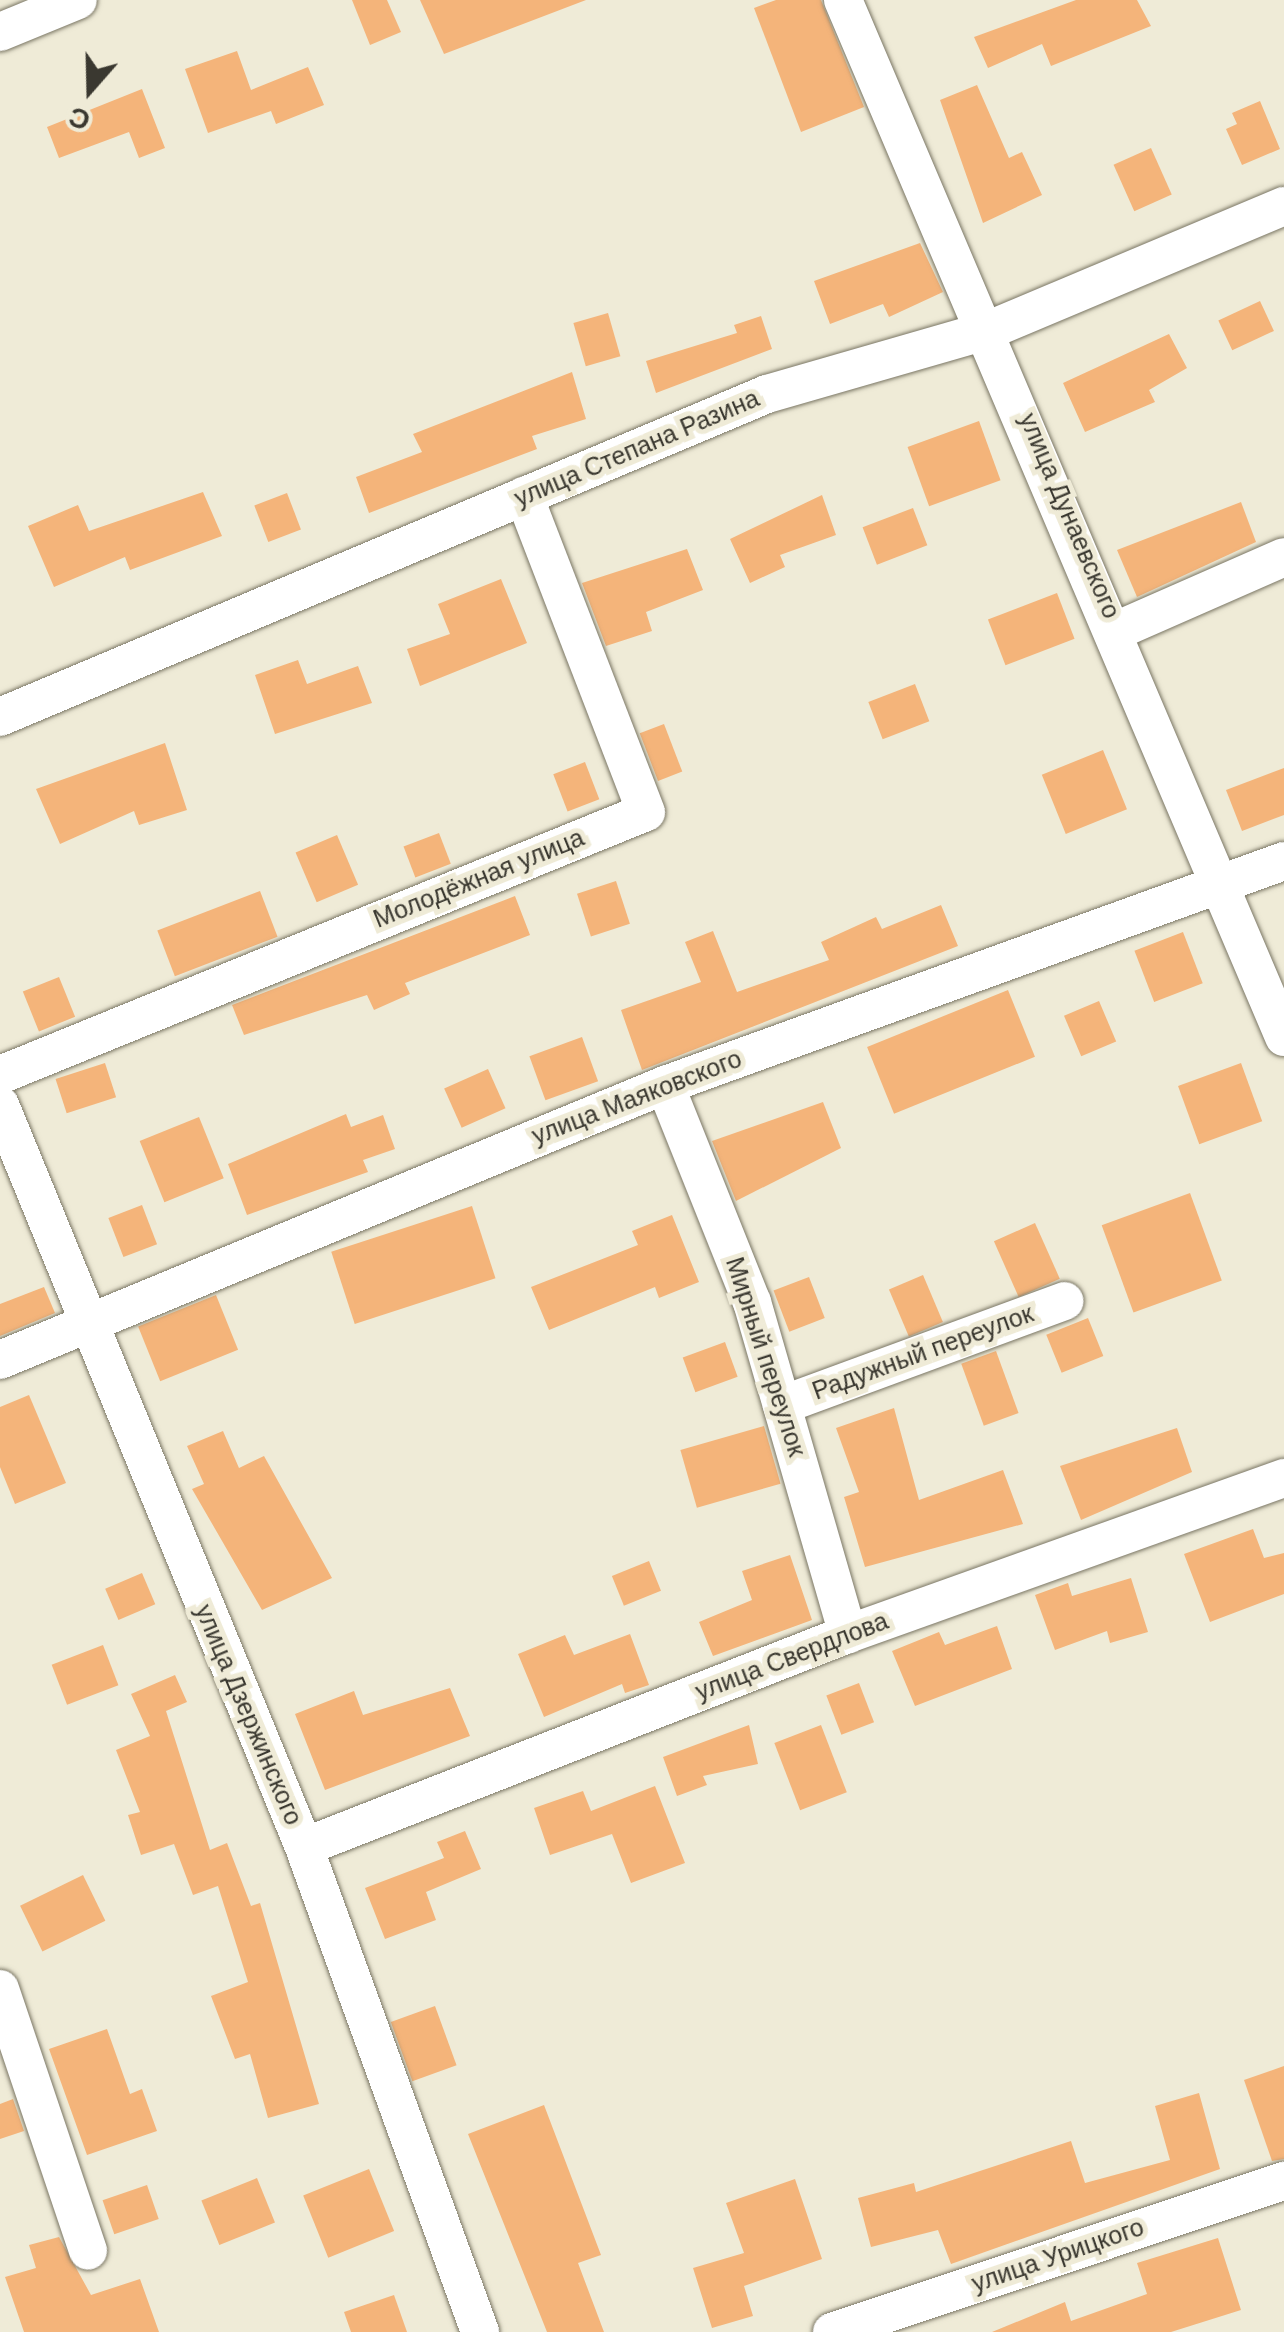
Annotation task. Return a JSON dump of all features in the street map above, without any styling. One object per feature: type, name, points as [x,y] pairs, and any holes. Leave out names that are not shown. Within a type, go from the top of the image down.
[{"type":"street","points":[[0,32],[78,0]]},
{"type":"street","name":"улица Дунаевского","points":[[843,0],[1118,630],[1217,889],[1284,1037]]},
{"type":"street","name":"улица Степана Разина","points":[[0,717],[768,394],[990,330],[1284,206]]},
{"type":"street","name":"Молодёжная улица","points":[[0,1075],[646,812],[524,496]]},
{"type":"street","points":[[1118,630],[1284,557]]},
{"type":"street","name":"улица Маяковского","points":[[0,1360],[665,1085],[1217,889],[1284,861]]},
{"type":"street","name":"Мирный переулок","points":[[665,1085],[752,1302],[848,1634]]},
{"type":"street","name":"улица Дзержинского","points":[[0,1104],[83,1324],[304,1848],[480,2332]]},
{"type":"street","name":"Радужный переулок","points":[[782,1405],[1064,1301]]},
{"type":"street","name":"улица Свердлова","points":[[304,1848],[848,1634],[1284,1478]]},
{"type":"street","points":[[0,1988],[88,2251]]},
{"type":"street","name":"улица Урицкого","points":[[832,2332],[1284,2180]]},
{"type":"building","points":[[352,0],[387,0],[401,32],[370,45]]},
{"type":"building","points":[[420,0],[586,0],[444,54]]},
{"type":"building","points":[[776,0],[821,0],[864,107],[801,132],[754,8]]},
{"type":"building","points":[[1076,0],[1137,0],[1151,26],[1051,66],[1042,44],[988,68],[974,37]]},
{"type":"building","points":[[237,51],[251,90],[308,67],[324,105],[276,124],[271,111],[208,133],[185,69]]},
{"type":"building","points":[[977,85],[1009,158],[1022,152],[1042,195],[983,223],[940,100]]},
{"type":"building","points":[[142,89],[165,148],[139,158],[129,132],[59,158],[47,127]]},
{"type":"building","points":[[1260,101],[1280,149],[1242,165],[1226,129],[1237,124],[1232,113]]},
{"type":"building","points":[[1151,148],[1172,195],[1134,211],[1114,165]]},
{"type":"building","points":[[920,243],[943,292],[889,317],[883,304],[830,324],[814,281]]},
{"type":"building","points":[[1260,301],[1274,331],[1232,350],[1218,320]]},
{"type":"building","points":[[608,313],[620,356],[586,366],[573,323]]},
{"type":"building","points":[[761,316],[772,349],[656,393],[646,361],[737,333],[734,325]]},
{"type":"building","points":[[1169,334],[1187,368],[1149,390],[1155,402],[1085,432],[1063,383]]},
{"type":"building","points":[[572,372],[586,419],[532,436],[537,449],[369,513],[356,477],[422,452],[413,434]]},
{"type":"building","points":[[979,421],[1001,480],[929,506],[908,447]]},
{"type":"building","points":[[203,492],[222,536],[130,570],[125,557],[54,587],[28,526],[78,505],[89,531]]},
{"type":"building","points":[[287,493],[301,529],[268,542],[254,506]]},
{"type":"building","points":[[822,495],[836,535],[780,555],[785,567],[750,583],[730,539]]},
{"type":"building","points":[[1241,502],[1256,542],[1137,597],[1117,550]]},
{"type":"building","points":[[913,508],[927,545],[877,565],[863,527]]},
{"type":"building","points":[[687,549],[703,590],[646,612],[652,631],[606,646],[582,583]]},
{"type":"building","points":[[501,579],[527,643],[420,686],[407,649],[450,634],[438,604]]},
{"type":"building","points":[[1057,593],[1075,639],[1005,665],[988,620]]},
{"type":"building","points":[[298,660],[307,684],[358,666],[372,703],[275,734],[255,675]]},
{"type":"building","points":[[915,684],[929,721],[883,739],[868,702]]},
{"type":"building","points":[[664,724],[682,772],[658,781],[640,733]]},
{"type":"building","points":[[165,743],[187,810],[139,825],[134,811],[60,844],[36,789]]},
{"type":"building","points":[[1103,750],[1127,809],[1066,834],[1042,775]]},
{"type":"building","points":[[585,762],[599,799],[568,812],[553,774]]},
{"type":"building","points":[[1284,768],[1284,815],[1242,831],[1226,790]]},
{"type":"building","points":[[439,833],[451,864],[415,877],[404,847]]},
{"type":"building","points":[[337,835],[358,885],[317,902],[296,853]]},
{"type":"building","points":[[616,881],[630,924],[591,936],[577,894]]},
{"type":"building","points":[[260,891],[278,937],[175,976],[157,930]]},
{"type":"building","points":[[515,896],[530,935],[405,983],[410,994],[374,1010],[367,995],[244,1035],[232,1005]]},
{"type":"building","points":[[941,905],[958,946],[642,1070],[621,1010],[701,982],[685,942],[713,931],[737,992],[829,960],[821,942],[876,917],[882,929]]},
{"type":"building","points":[[1183,932],[1203,983],[1154,1002],[1134,951]]},
{"type":"building","points":[[59,977],[75,1017],[39,1031],[23,992]]},
{"type":"building","points":[[1008,990],[1035,1057],[894,1114],[867,1047]]},
{"type":"building","points":[[1099,1001],[1116,1042],[1081,1056],[1064,1016]]},
{"type":"building","points":[[582,1037],[598,1081],[545,1100],[529,1056]]},
{"type":"building","points":[[105,1063],[116,1097],[67,1113],[56,1079]]},
{"type":"building","points":[[1241,1063],[1262,1121],[1199,1144],[1178,1086]]},
{"type":"building","points":[[488,1069],[505,1108],[462,1128],[444,1089]]},
{"type":"building","points":[[823,1102],[841,1148],[736,1201],[712,1141]]},
{"type":"building","points":[[346,1114],[351,1127],[383,1115],[395,1149],[363,1160],[368,1172],[247,1215],[228,1164]]},
{"type":"building","points":[[199,1117],[224,1178],[164,1202],[140,1141]]},
{"type":"building","points":[[1190,1193],[1222,1280],[1133,1313],[1102,1225]]},
{"type":"building","points":[[142,1205],[157,1244],[123,1257],[108,1218]]},
{"type":"building","points":[[472,1206],[495,1278],[355,1324],[331,1252]]},
{"type":"building","points":[[672,1215],[699,1282],[659,1298],[655,1287],[549,1330],[531,1287],[638,1245],[632,1231]]},
{"type":"building","points":[[1035,1223],[1060,1279],[1019,1297],[994,1241]]},
{"type":"building","points":[[923,1275],[943,1322],[909,1336],[889,1289]]},
{"type":"building","points":[[809,1277],[825,1318],[789,1332],[774,1291]]},
{"type":"building","points":[[44,1287],[55,1313],[0,1336],[0,1304]]},
{"type":"building","points":[[216,1295],[238,1350],[160,1381],[138,1326]]},
{"type":"building","points":[[1088,1318],[1103,1356],[1062,1373],[1046,1335]]},
{"type":"building","points":[[725,1342],[738,1377],[695,1392],[683,1357]]},
{"type":"building","points":[[996,1351],[1019,1413],[984,1426],[961,1364]]},
{"type":"building","points":[[29,1395],[66,1483],[15,1504],[0,1467],[0,1407]]},
{"type":"building","points":[[894,1408],[919,1500],[1003,1470],[1023,1524],[865,1567],[844,1497],[859,1492],[836,1428]]},
{"type":"building","points":[[764,1426],[781,1484],[697,1508],[680,1450]]},
{"type":"building","points":[[1177,1428],[1192,1472],[1081,1520],[1060,1466]]},
{"type":"building","points":[[223,1431],[239,1468],[264,1456],[332,1578],[262,1610],[192,1489],[204,1484],[187,1446]]},
{"type":"building","points":[[1253,1529],[1264,1558],[1284,1553],[1284,1594],[1210,1622],[1184,1554]]},
{"type":"building","points":[[790,1555],[812,1620],[713,1656],[699,1622],[752,1600],[742,1571]]},
{"type":"building","points":[[649,1561],[661,1591],[624,1606],[612,1576]]},
{"type":"building","points":[[142,1573],[155,1604],[118,1620],[105,1589]]},
{"type":"building","points":[[1131,1578],[1148,1632],[1110,1643],[1107,1631],[1055,1650],[1035,1595],[1068,1583],[1072,1596]]},
{"type":"building","points":[[997,1626],[1012,1669],[915,1706],[892,1651],[939,1632],[945,1645]]},
{"type":"building","points":[[630,1634],[649,1685],[625,1693],[622,1684],[544,1717],[518,1654],[565,1635],[574,1655]]},
{"type":"building","points":[[103,1645],[118,1685],[67,1705],[52,1665]]},
{"type":"building","points":[[175,1675],[187,1702],[166,1711],[210,1850],[227,1843],[251,1906],[260,1903],[319,2104],[268,2118],[250,2054],[235,2059],[211,1996],[248,1982],[218,1886],[193,1895],[174,1844],[141,1855],[128,1815],[140,1812],[116,1750],[150,1736],[131,1694]]},
{"type":"building","points":[[859,1683],[874,1722],[841,1735],[826,1696]]},
{"type":"building","points":[[450,1688],[470,1736],[325,1790],[295,1714],[354,1691],[363,1715]]},
{"type":"building","points":[[749,1725],[758,1764],[703,1776],[707,1785],[677,1796],[663,1757]]},
{"type":"building","points":[[821,1725],[847,1792],[800,1810],[774,1743]]},
{"type":"building","points":[[655,1786],[685,1863],[631,1883],[612,1834],[550,1855],[534,1808],[583,1791],[591,1811]]},
{"type":"building","points":[[465,1831],[481,1869],[426,1892],[436,1920],[385,1939],[365,1888],[444,1858],[437,1842]]},
{"type":"building","points":[[83,1875],[105,1921],[42,1952],[20,1906]]},
{"type":"building","points":[[435,2006],[457,2065],[412,2081],[391,2022]]},
{"type":"building","points":[[107,2029],[130,2094],[142,2089],[157,2131],[87,2155],[49,2049]]},
{"type":"building","points":[[1284,2066],[1284,2159],[1272,2161],[1244,2080]]},
{"type":"building","points":[[1199,2093],[1220,2169],[951,2264],[938,2230],[871,2247],[858,2198],[914,2183],[916,2192],[1071,2141],[1085,2183],[1170,2160],[1155,2106]]},
{"type":"building","points":[[13,2099],[24,2131],[0,2139],[0,2104]]},
{"type":"building","points":[[544,2105],[601,2255],[578,2263],[604,2332],[547,2332],[468,2134]]},
{"type":"building","points":[[369,2169],[394,2231],[328,2258],[303,2196]]},
{"type":"building","points":[[257,2178],[275,2223],[219,2245],[201,2200]]},
{"type":"building","points":[[795,2179],[822,2259],[744,2286],[753,2316],[712,2328],[693,2268],[744,2253],[726,2203]]},
{"type":"building","points":[[147,2185],[159,2219],[114,2234],[103,2200]]},
{"type":"building","points":[[59,2237],[91,2295],[140,2279],[159,2332],[24,2332],[5,2277],[36,2268],[29,2245]]},
{"type":"building","points":[[1218,2238],[1241,2310],[1171,2332],[992,2332],[1065,2302],[1071,2321],[1147,2294],[1137,2263]]},
{"type":"building","points":[[394,2295],[407,2332],[351,2332],[344,2312]]}]
